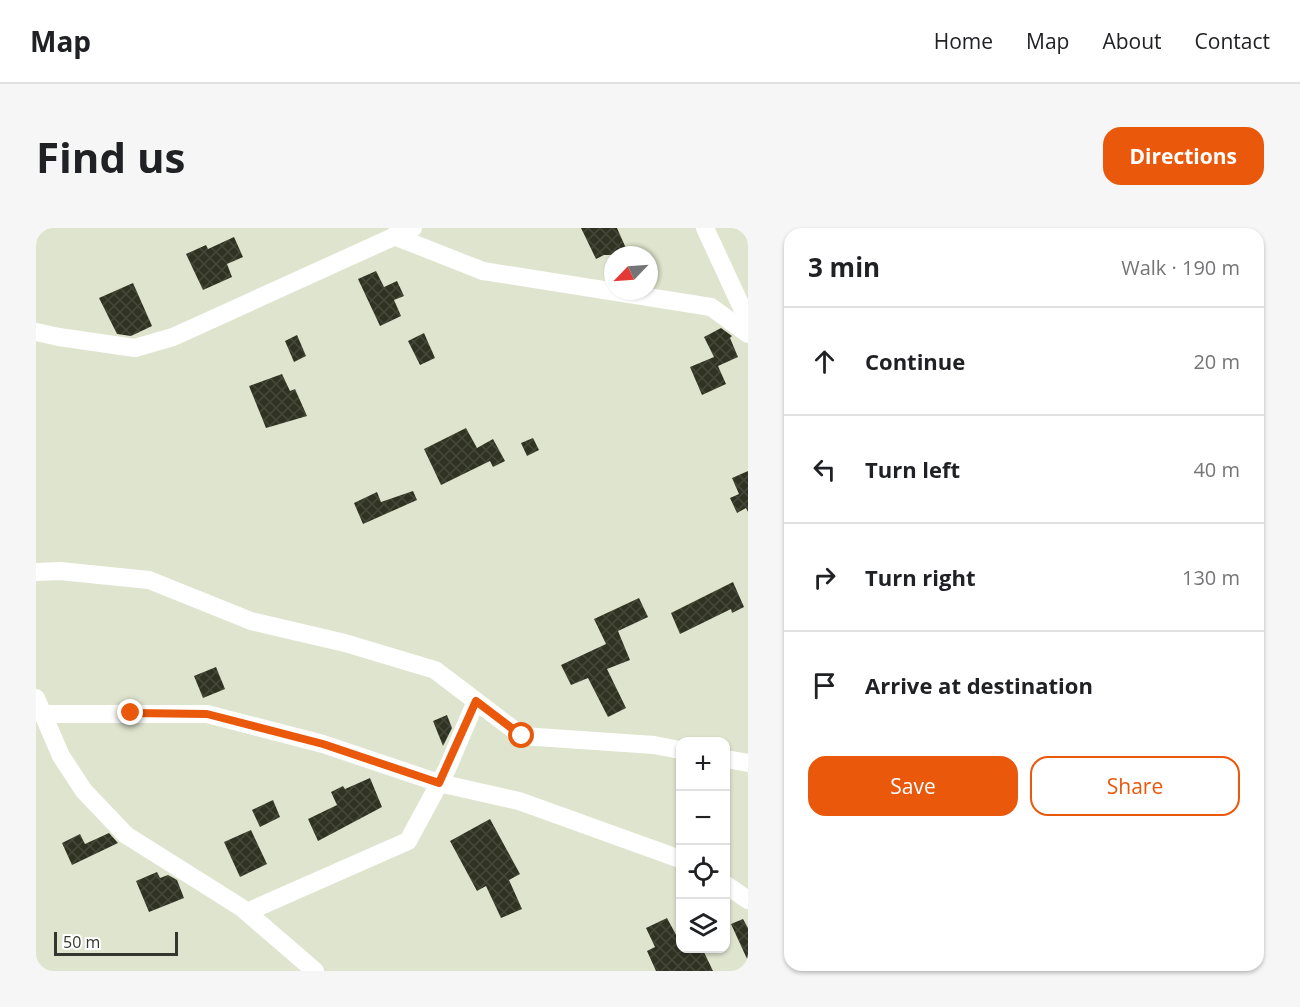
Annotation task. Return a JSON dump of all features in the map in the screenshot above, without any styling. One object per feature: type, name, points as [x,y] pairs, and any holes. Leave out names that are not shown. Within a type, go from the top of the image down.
[{"type":"street","points":[[36,332],[135,348],[173,337],[412,228]]},
{"type":"street","points":[[705,228],[748,321]]},
{"type":"street","points":[[394,237],[483,271],[711,308],[748,334]]},
{"type":"street","points":[[36,572],[60,571],[149,580],[251,621],[345,643],[435,670],[522,736],[654,745],[676,749]]},
{"type":"street","points":[[248,912],[408,841],[439,783],[476,701]]},
{"type":"street","points":[[315,971],[248,912],[126,835],[84,790],[60,756],[39,706],[207,714],[323,744],[439,783],[519,801],[676,857]]},
{"type":"street","points":[[730,760],[748,763]]},
{"type":"street","points":[[730,888],[748,900]]},
{"type":"building","points":[[581,228],[617,228],[625,246],[604,246],[604,255],[596,259]]},
{"type":"building","points":[[234,237],[243,257],[227,264],[232,277],[203,290],[186,254],[206,245],[208,249]]},
{"type":"building","points":[[376,271],[384,287],[397,281],[404,296],[394,300],[401,316],[380,326],[358,279]]},
{"type":"building","points":[[133,283],[152,326],[131,336],[117,334],[99,298]]},
{"type":"building","points":[[721,328],[732,336],[730,338],[738,357],[718,366],[726,384],[702,395],[690,367],[714,357],[704,337]]},
{"type":"building","points":[[424,333],[435,358],[420,365],[408,341]]},
{"type":"building","points":[[297,335],[306,356],[294,362],[285,341]]},
{"type":"building","points":[[282,374],[290,391],[295,389],[307,416],[266,428],[249,386]]},
{"type":"building","points":[[466,428],[477,448],[493,439],[505,461],[493,467],[490,461],[441,485],[424,449]]},
{"type":"building","points":[[533,438],[539,450],[527,456],[521,443]]},
{"type":"building","points":[[748,471],[748,512],[746,508],[737,513],[730,498],[739,494],[732,478]]},
{"type":"building","points":[[413,491],[417,500],[363,524],[354,503],[377,492],[381,502]]},
{"type":"building","points":[[733,582],[744,607],[732,613],[731,609],[680,634],[671,613]]},
{"type":"building","points":[[639,598],[648,617],[618,631],[630,660],[607,669],[626,708],[608,717],[588,678],[571,685],[561,665],[606,644],[594,619]]},
{"type":"building","points":[[216,667],[225,689],[203,698],[194,676]]},
{"type":"building","points":[[447,715],[452,728],[443,746],[433,721]]},
{"type":"building","points":[[370,778],[382,807],[318,841],[308,819],[337,805],[331,792],[343,786],[345,789]]},
{"type":"building","points":[[273,800],[280,817],[260,827],[252,810]]},
{"type":"building","points":[[490,819],[520,874],[509,880],[522,909],[501,918],[486,886],[477,891],[450,841]]},
{"type":"building","points":[[251,830],[267,864],[240,877],[224,842]]},
{"type":"building","points":[[109,833],[118,843],[72,865],[62,843],[80,834],[85,844]]},
{"type":"building","points":[[157,872],[160,878],[168,875],[177,880],[184,898],[149,912],[136,881]]},
{"type":"building","points":[[667,918],[676,935],[676,953],[704,953],[713,971],[656,971],[647,951],[655,947],[646,928]]},
{"type":"building","points":[[743,919],[748,928],[748,961],[731,924]]},
{"type":"route","points":[[131,713],[207,714],[323,744],[439,783],[476,701],[522,736]]}]
